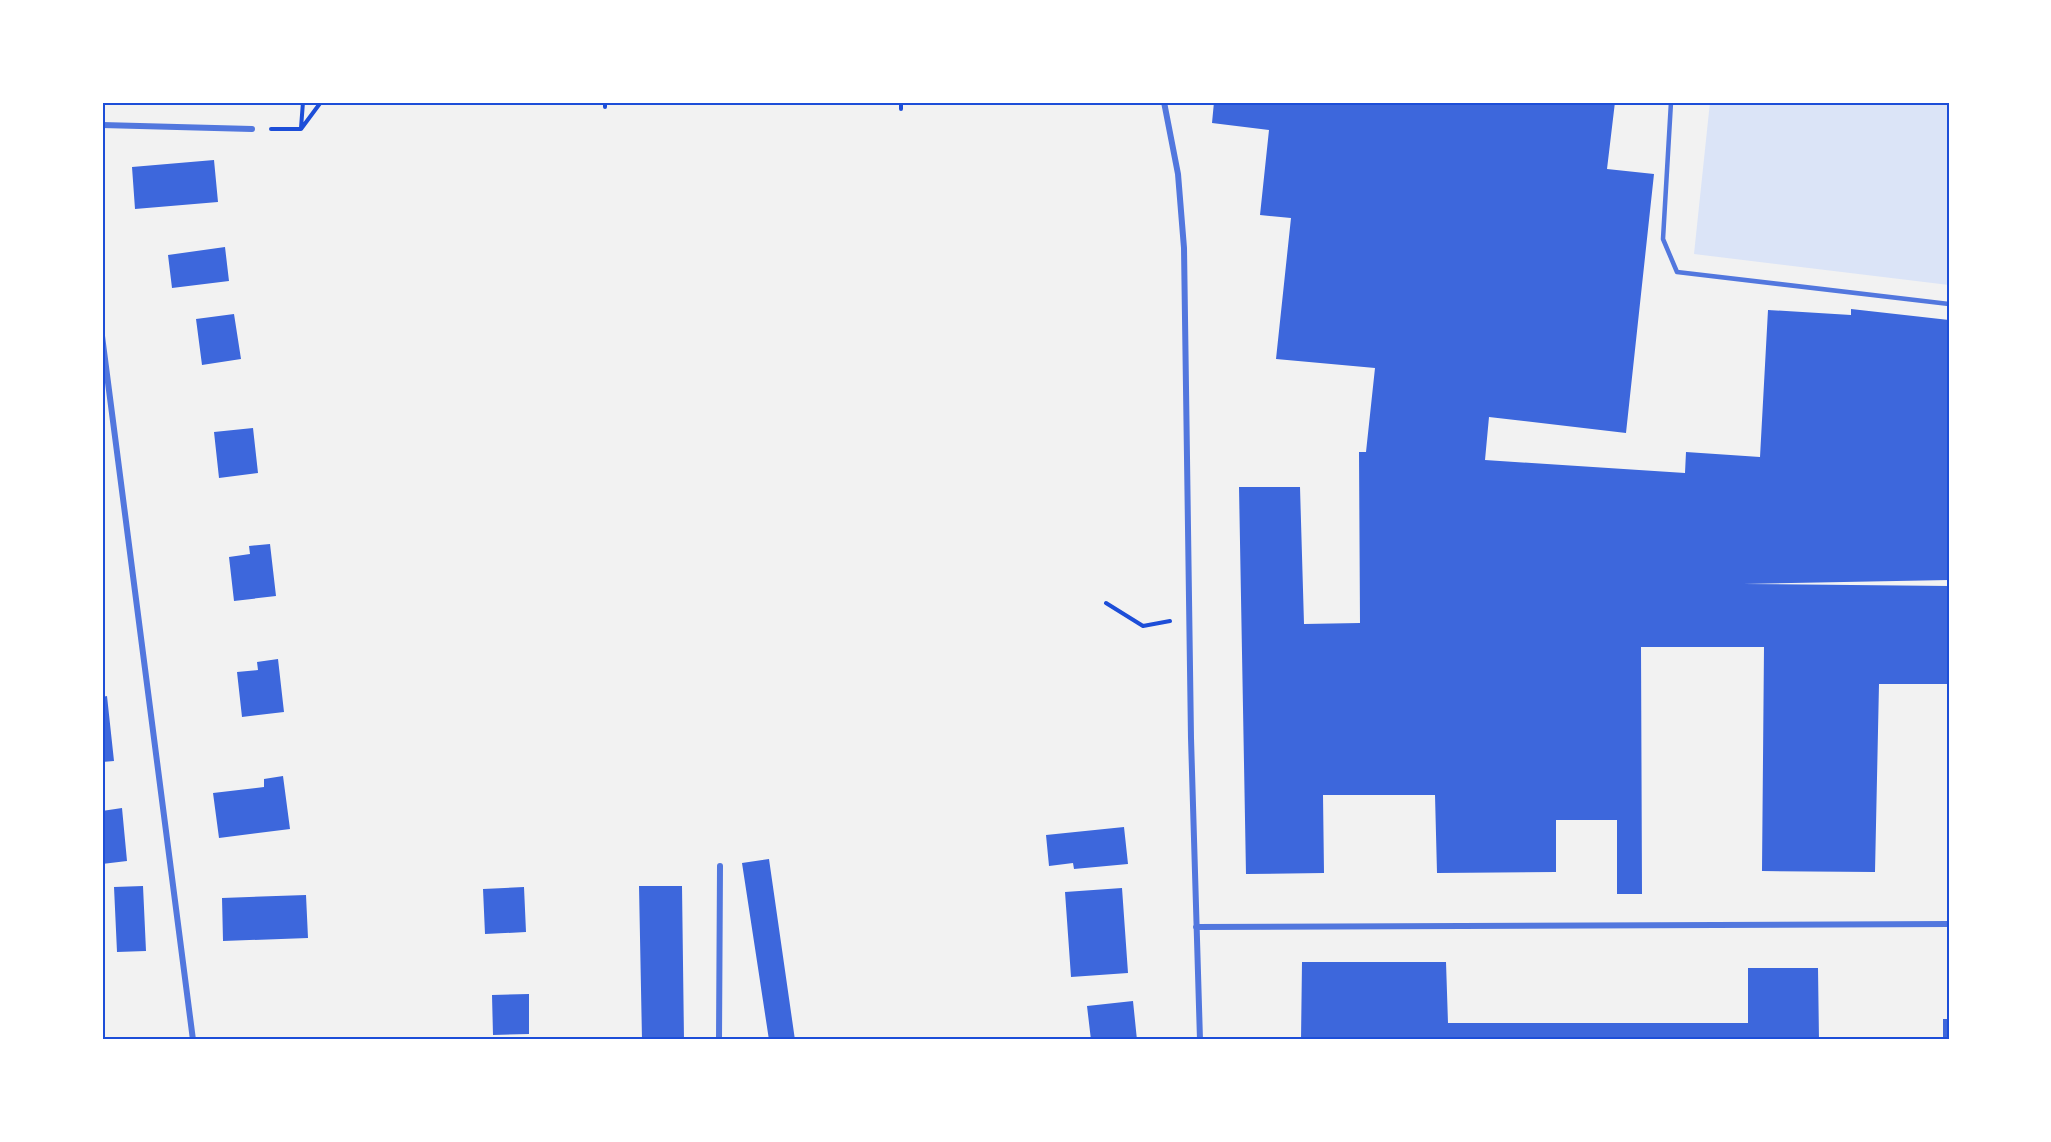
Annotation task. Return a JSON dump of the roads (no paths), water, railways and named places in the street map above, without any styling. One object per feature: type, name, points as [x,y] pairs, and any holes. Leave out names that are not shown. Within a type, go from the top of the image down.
[{"type":"street","points":[[1164,102],[1178,174],[1184,248],[1189,618],[1200,1040]]},
{"type":"street","points":[[102,125],[252,129]]},
{"type":"street","points":[[102,336],[193,1040]]},
{"type":"street","points":[[718,1040],[720,866]]},
{"type":"street","points":[[1196,927],[1949,924]]},
{"type":"lane","points":[[1671,102],[1663,239],[1677,272],[1949,304]]}]
